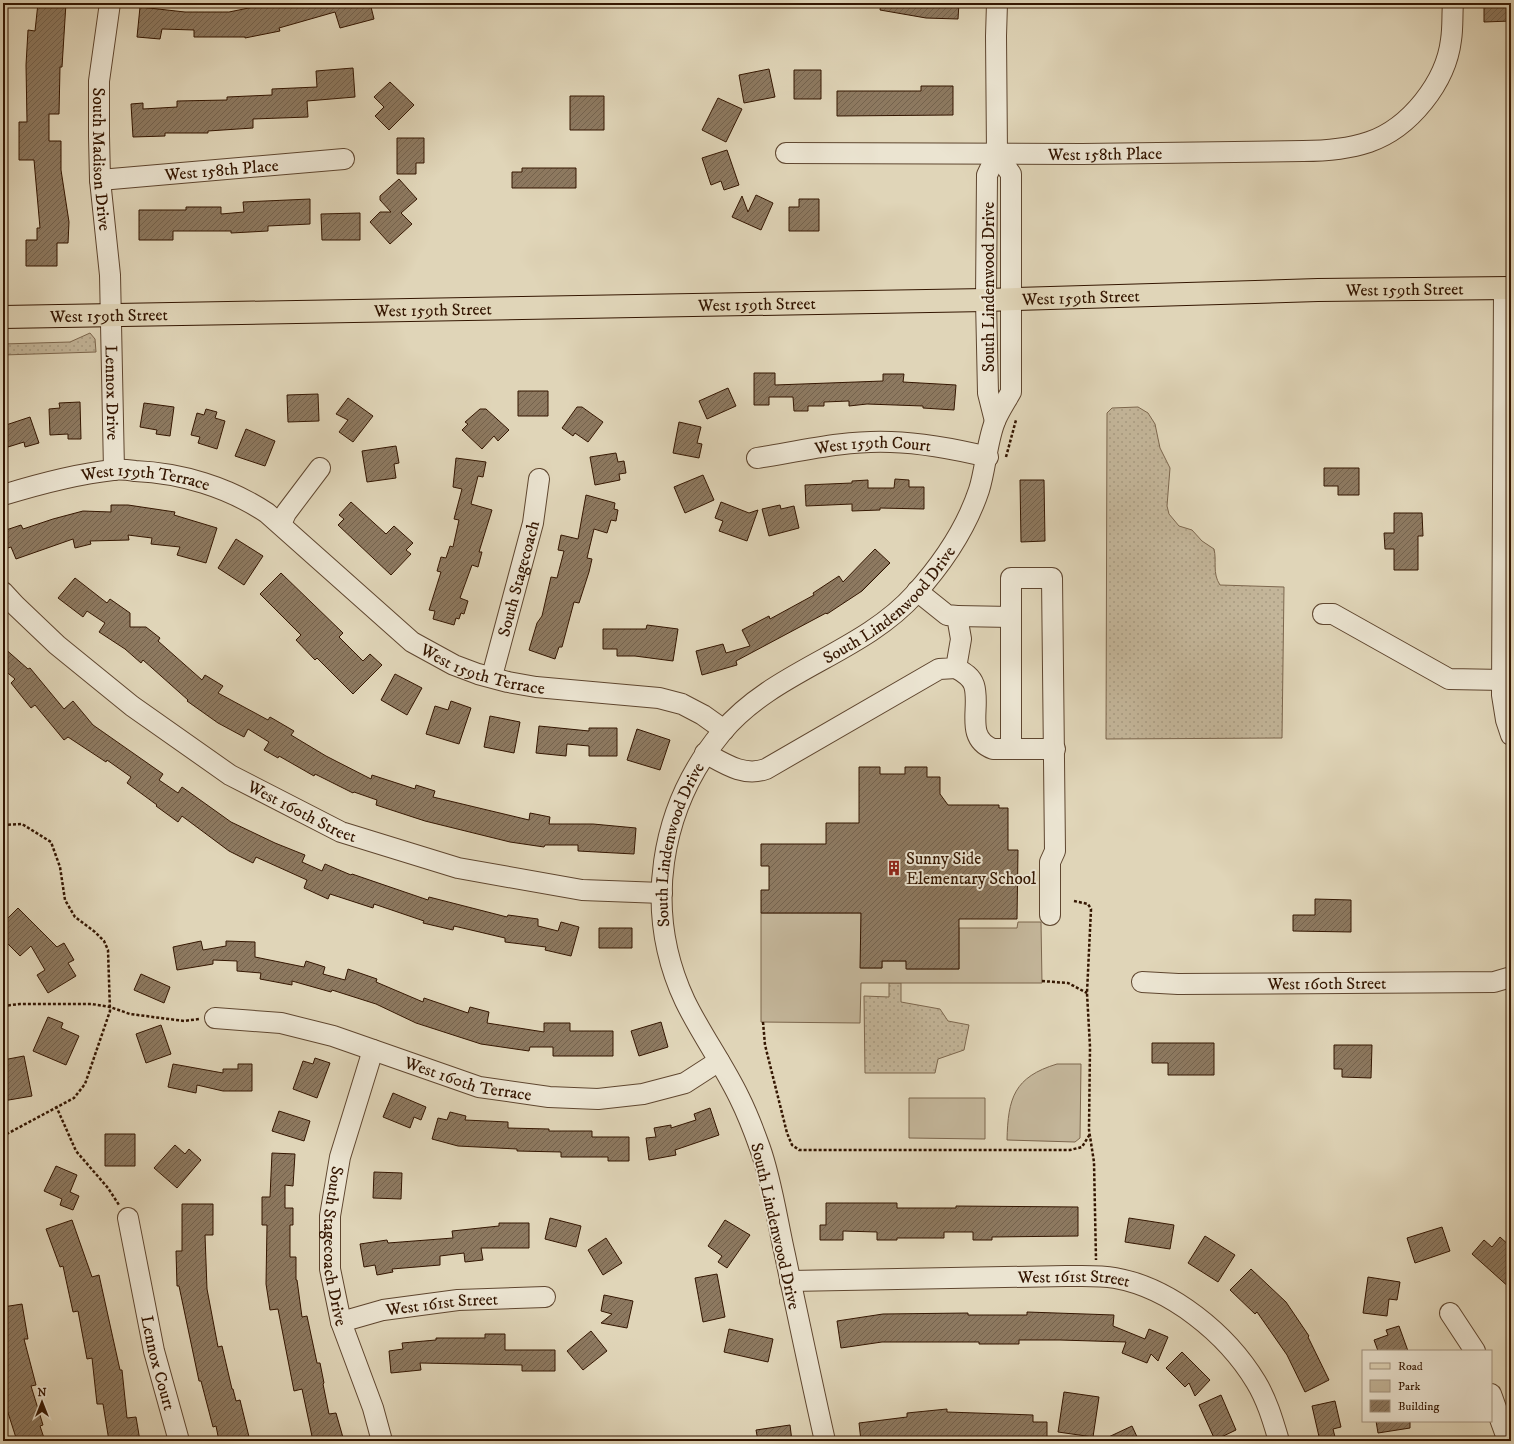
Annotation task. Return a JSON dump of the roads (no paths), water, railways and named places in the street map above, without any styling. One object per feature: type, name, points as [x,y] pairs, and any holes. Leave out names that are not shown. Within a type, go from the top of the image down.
[{"type":"main road","name":"West 159th Street","points":[[3,317],[1011,300],[1318,290],[1507,288]]},
{"type":"street","name":"South Madison Drive","points":[[110,3],[99,81],[100,180],[108,240],[110,316]]},
{"type":"street","name":"South Lindenwood Drive","points":[[995,421],[988,393],[986,300],[987,175],[997,154],[997,3]]},
{"type":"street","name":"West 158th Place","points":[[786,153],[997,154],[1333,150],[1370,142],[1386,134],[1413,112],[1426,99],[1442,74],[1451,39],[1453,3]]},
{"type":"street","name":"South Lindenwood Drive","points":[[824,1441],[761,1150],[741,1100],[685,1001],[673,972],[662,927],[664,859],[674,816],[684,790],[705,753],[724,730],[752,702],[867,634],[896,612],[917,591],[951,550],[957,538],[979,491],[995,421],[1011,392],[1011,174],[997,154]]},
{"type":"street","name":"West 158th Place","points":[[100,180],[344,159]]},
{"type":"street","points":[[1507,288],[1502,695],[1506,720],[1511,735]]},
{"type":"street","name":"Lennox Drive","points":[[110,316],[114,470]]},
{"type":"street","name":"West 159th Court","points":[[757,458],[846,444],[890,442],[947,447],[988,457]]},
{"type":"street","points":[[281,524],[286,513],[320,468]]},
{"type":"street","name":"West 159th Terrace","points":[[3,495],[50,481],[114,470],[149,472],[185,477],[219,488],[252,503],[281,524],[412,642],[454,665],[478,674],[492,676],[508,682],[536,688],[659,698],[689,708],[703,715],[724,730]]},
{"type":"street","name":"South Stagecoach","points":[[492,676],[533,523],[539,479]]},
{"type":"street","points":[[1011,749],[1011,578],[1052,578],[1055,851],[1050,862],[1050,915]]},
{"type":"street","points":[[917,591],[947,615],[1011,616]]},
{"type":"street","name":"West 160th Street","points":[[3,592],[15,606],[57,645],[132,706],[230,775],[341,832],[458,868],[582,890],[662,893]]},
{"type":"street","points":[[1323,614],[1333,614],[1449,679],[1503,680]]},
{"type":"street","points":[[956,668],[961,650],[961,639],[957,616]]},
{"type":"street","points":[[705,753],[724,764],[745,772],[756,773],[766,770],[940,669],[956,668],[968,676],[974,685],[976,731],[978,739],[987,747],[993,749],[1054,749]]},
{"type":"street","name":"West 160th Street","points":[[1142,982],[1178,984],[1494,982],[1511,977]]},
{"type":"street","name":"West 160th Terrace","points":[[215,1018],[281,1023],[332,1036],[479,1087],[549,1097],[598,1099],[643,1094],[685,1083],[719,1061]]},
{"type":"street","name":"South Stagecoach Drive","points":[[373,1050],[340,1157],[330,1216],[330,1269],[341,1322],[373,1408],[382,1441]]},
{"type":"street","name":"Lennox Court","points":[[128,1218],[154,1351],[179,1441]]},
{"type":"street","name":"West 161st Street","points":[[790,1281],[1066,1276],[1116,1278],[1168,1298],[1193,1313],[1238,1355],[1257,1382],[1270,1410],[1279,1441]]},
{"type":"street","name":"West 161st Street","points":[[341,1322],[383,1310],[458,1300],[545,1297]]},
{"type":"street","points":[[1450,1313],[1474,1350]]},
{"type":"street","points":[[1492,1397],[1508,1441]]},
{"type":"place","name":"Sunny Side Elementary School","points":[[894,868]]}]
